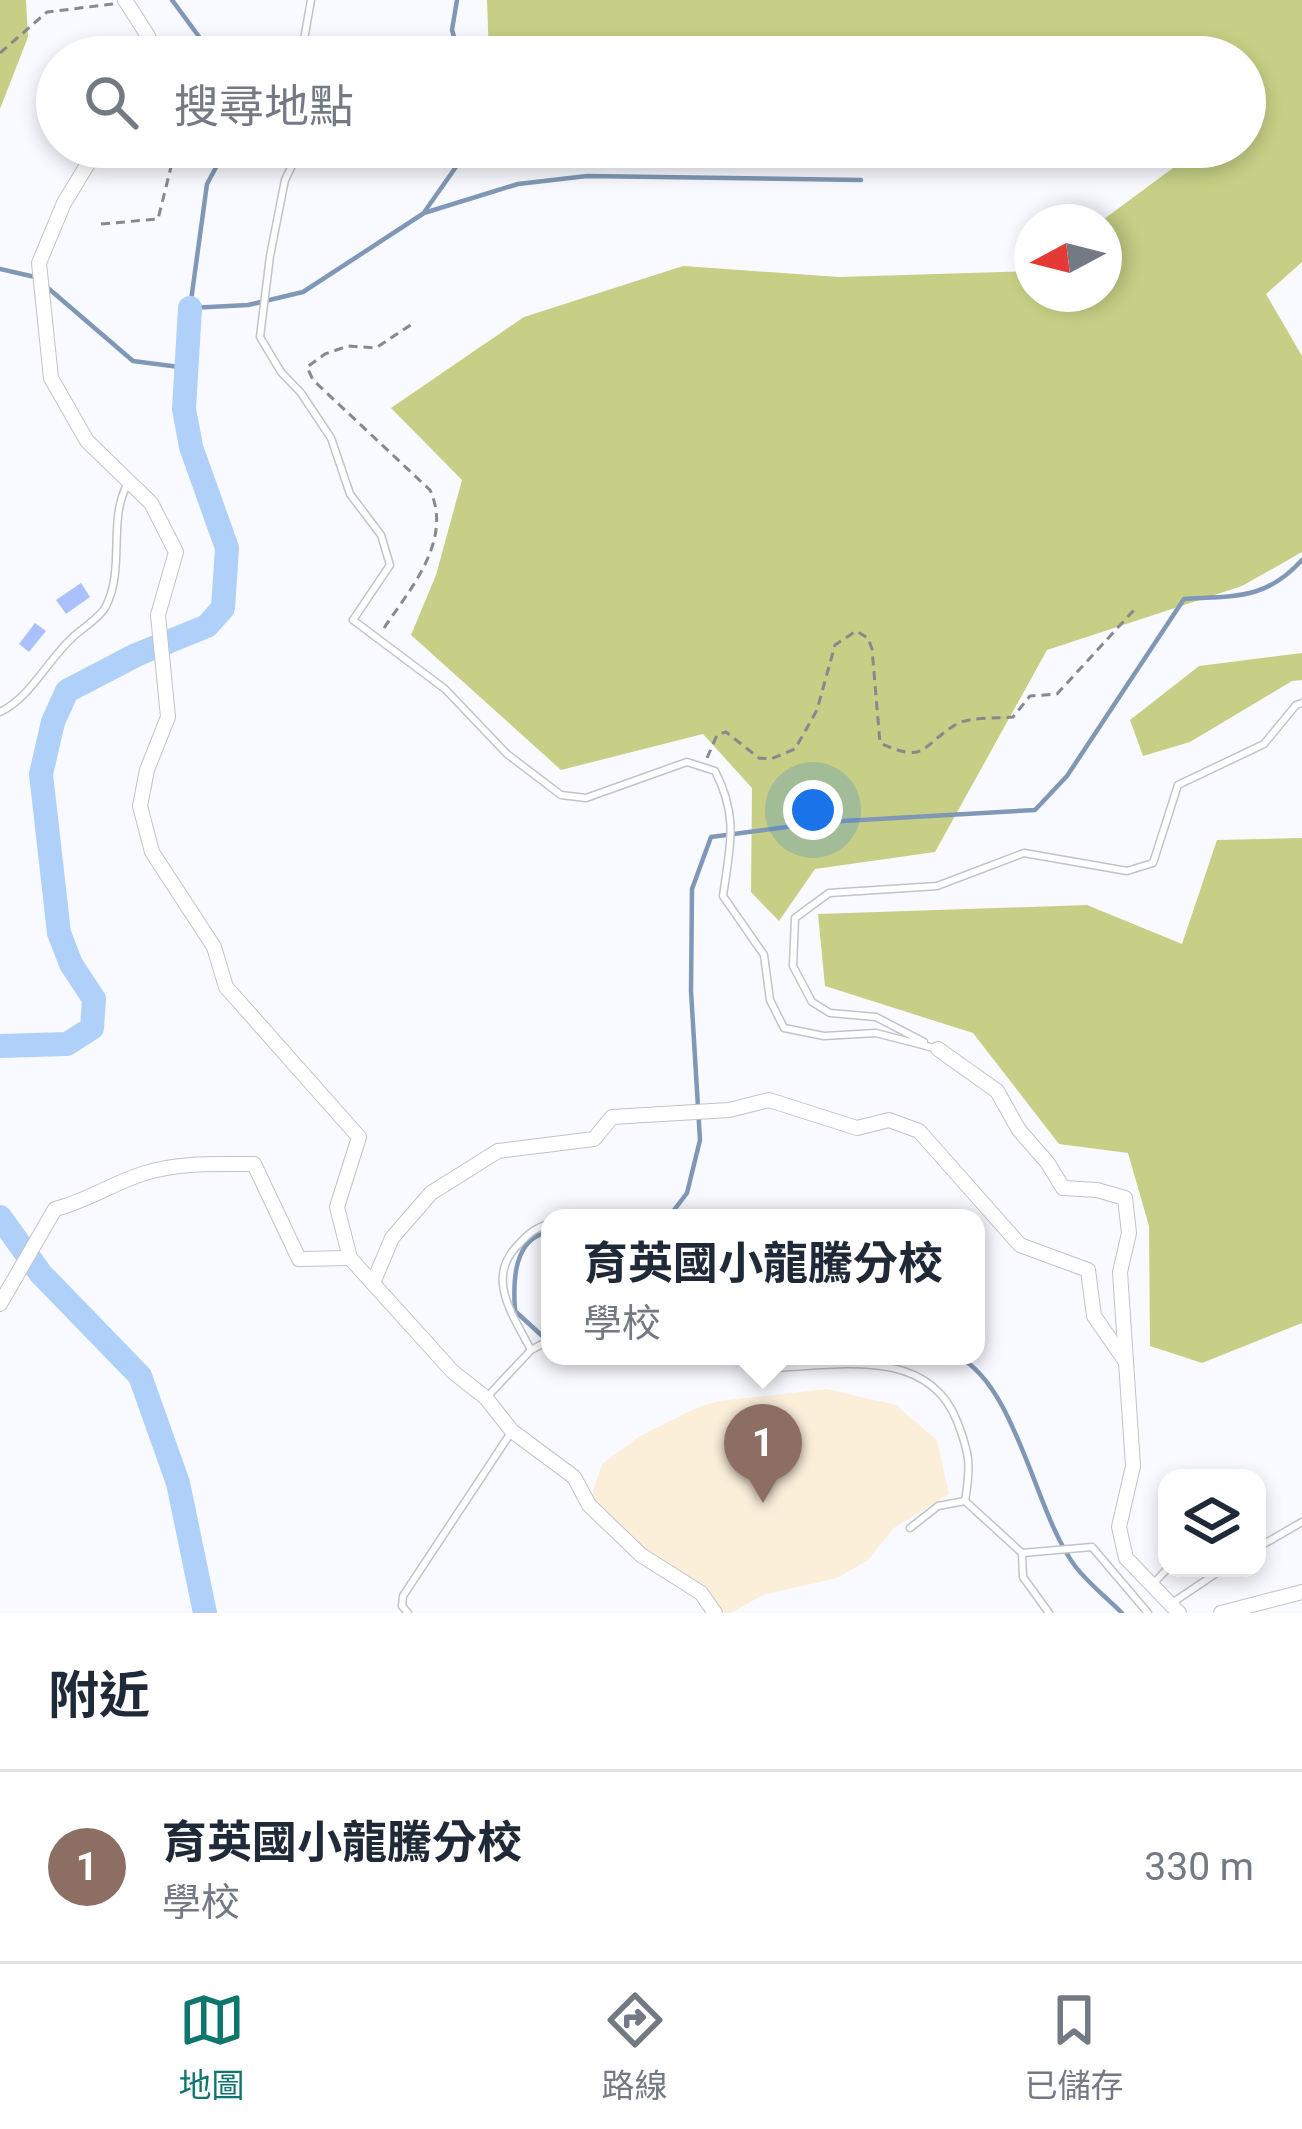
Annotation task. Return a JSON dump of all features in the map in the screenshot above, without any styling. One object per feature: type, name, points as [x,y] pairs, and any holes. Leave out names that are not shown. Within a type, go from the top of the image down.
[{"type":"street","points":[[126,1],[148,36]]},
{"type":"street","points":[[85,168],[64,203],[39,263],[51,378],[87,441],[151,503],[176,552],[158,615],[168,717],[147,770],[140,806],[152,852],[214,947],[226,987],[359,1137],[337,1207],[350,1258],[512,1431],[574,1477],[589,1505],[640,1555],[701,1593],[715,1613]]},
{"type":"street","points":[[938,1049],[997,1091],[1019,1130],[1063,1188],[1126,1198],[1129,1233],[1120,1272],[1133,1466],[1119,1527],[1126,1558],[1175,1609]]},
{"type":"street","points":[[373,1283],[392,1238],[431,1193],[499,1151],[594,1139],[612,1117],[729,1110],[769,1100],[857,1128],[889,1120],[920,1131],[1020,1245],[1088,1270],[1094,1316],[1126,1362]]},
{"type":"street","points":[[0,1304],[55,1209],[87,1201],[142,1173],[197,1164],[254,1164],[299,1259],[350,1258]]},
{"type":"street","points":[[1221,1613],[1302,1592]]},
{"type":"lane","points":[[305,36],[311,0]]},
{"type":"lane","points":[[291,168],[270,256],[260,337],[331,438],[350,494],[381,535],[390,565],[353,620],[445,689],[507,754],[561,795],[586,798],[687,762],[715,771],[731,802],[722,896],[764,955],[770,1000],[784,1028],[824,1036],[876,1033],[938,1049]]},
{"type":"lane","points":[[0,712],[17,704],[54,654],[106,607],[118,547],[119,500],[128,482]]},
{"type":"lane","points":[[938,1049],[875,1017],[830,1013],[812,1002],[794,966],[795,918],[829,893],[937,886],[1024,854],[1127,871],[1153,863],[1178,785],[1264,744],[1302,703]]},
{"type":"lane","points":[[531,1350],[503,1300],[503,1269],[508,1255],[541,1228]]},
{"type":"lane","points":[[486,1398],[541,1345]]},
{"type":"lane","points":[[776,1368],[851,1365]]},
{"type":"lane","points":[[881,1365],[913,1372],[938,1389],[952,1408],[972,1460],[965,1501]]},
{"type":"lane","points":[[408,1613],[403,1596],[512,1431]]},
{"type":"lane","points":[[910,1528],[938,1507],[965,1501]]},
{"type":"lane","points":[[965,1501],[1022,1553],[1023,1576],[1048,1613]]},
{"type":"lane","points":[[1266,1543],[1302,1522]]},
{"type":"lane","points":[[1022,1553],[1092,1547],[1148,1613]]},
{"type":"lane","points":[[1151,1585],[1159,1577]]},
{"type":"lane","points":[[1175,1609],[1213,1577]]},
{"type":"path","points":[[0,53],[47,12],[126,1]]},
{"type":"path","points":[[101,224],[158,218],[171,168]]},
{"type":"path","points":[[377,637],[426,567],[439,516],[437,506],[430,490],[313,380],[307,367],[325,353],[348,346],[376,348],[412,324]]},
{"type":"path","points":[[704,768],[717,736],[726,732],[759,758],[771,759],[795,749],[818,710],[835,645],[856,631],[868,638],[872,650],[880,743],[906,755],[928,750],[958,722],[1013,717],[1030,696],[1057,694],[1134,610]]},
{"type":"shaded area","points":[[827,1389],[896,1405],[937,1440],[949,1494],[894,1528],[868,1560],[837,1578],[763,1595],[731,1613],[721,1613],[637,1558],[591,1498],[602,1464],[640,1436],[696,1408],[719,1401]]},
{"type":"green space","points":[[0,0],[26,0],[28,37],[0,109]]},
{"type":"green space","points":[[487,0],[1302,0],[1302,262],[1266,294],[1302,356],[1302,552],[1242,586],[1047,650],[935,852],[815,869],[779,921],[751,892],[752,788],[703,734],[561,770],[411,635],[436,575],[462,480],[391,408],[524,317],[683,266],[839,277],[1014,272],[1014,312],[1122,312],[1122,206],[1173,168],[1266,168],[1266,36],[488,36]]},
{"type":"green space","points":[[1302,653],[1302,680],[1292,681],[1190,742],[1143,756],[1130,720],[1199,666]]},
{"type":"green space","points":[[1302,838],[1302,1323],[1202,1363],[1150,1346],[1149,1226],[1128,1153],[1059,1144],[973,1033],[825,986],[818,914],[1087,905],[1182,944],[1217,840]]},
{"type":"building","points":[[81,583],[90,597],[66,614],[56,600]]},
{"type":"building","points":[[35,623],[46,631],[29,652],[19,644]]},
{"type":"waterway","points":[[172,0],[199,36]]},
{"type":"waterway","points":[[454,36],[457,0]]},
{"type":"waterway","points":[[216,168],[207,184],[190,308],[248,305],[303,292],[424,213],[518,184],[587,176],[861,180]]},
{"type":"waterway","points":[[425,211],[455,168]]},
{"type":"waterway","points":[[0,269],[35,277]]},
{"type":"waterway","points":[[48,288],[133,361],[187,368]]},
{"type":"waterway","points":[[0,1046],[67,1044],[92,1028],[94,999],[71,964],[59,933],[41,774],[53,722],[67,691],[207,626],[223,608],[227,548],[191,447],[184,409],[190,308]]},
{"type":"waterway","points":[[675,1209],[687,1193],[700,1140],[691,991],[692,889],[711,837],[826,822],[1035,810],[1067,776],[1184,599],[1262,589],[1302,560]]},
{"type":"waterway","points":[[0,1217],[41,1274],[140,1376],[178,1483],[205,1613]]},
{"type":"waterway","points":[[541,1235],[522,1252],[514,1299],[515,1311],[541,1335]]},
{"type":"waterway","points":[[970,1365],[995,1394],[1010,1422],[1048,1515],[1075,1566],[1122,1613]]},
{"type":"place","name":"育英國小龍騰分校","points":[[763,1503]]}]
